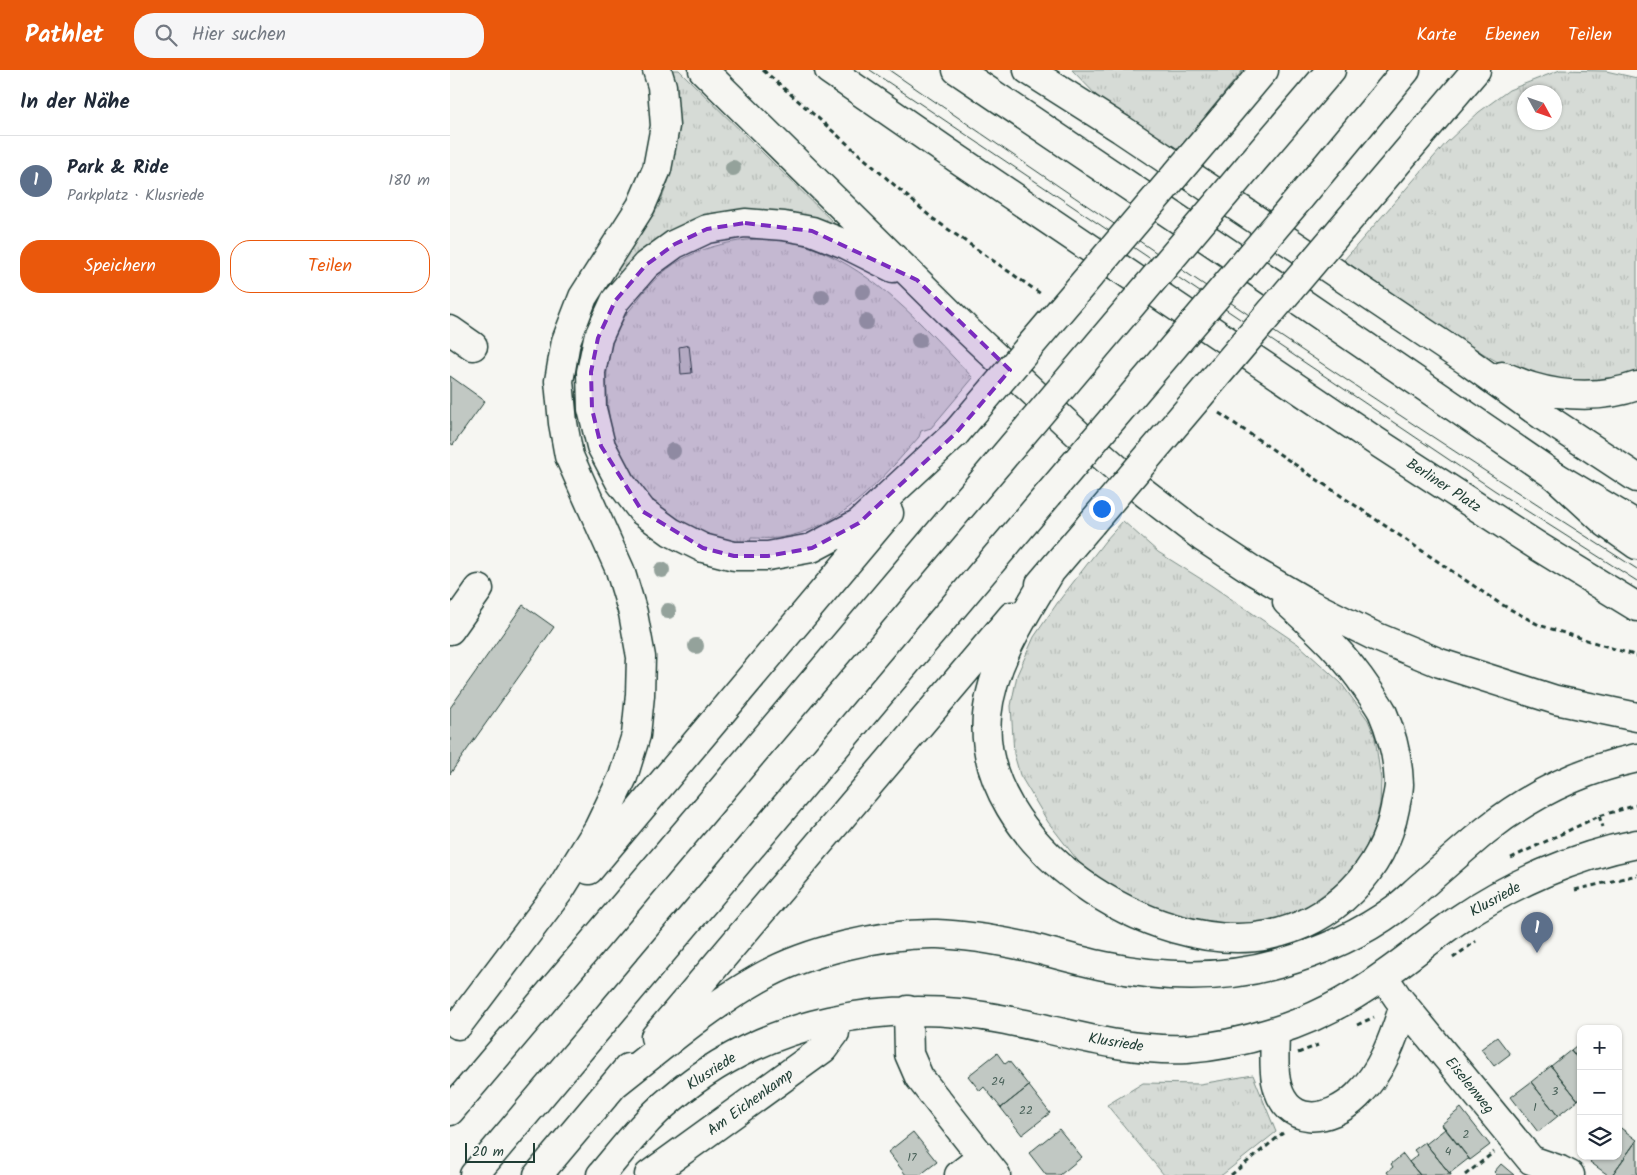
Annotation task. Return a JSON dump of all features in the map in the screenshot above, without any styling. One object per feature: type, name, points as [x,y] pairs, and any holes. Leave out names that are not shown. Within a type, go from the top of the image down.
[{"type":"main road","points":[[454,1030],[560,890],[598,829],[623,777],[636,735],[641,657],[633,613],[620,570],[569,456],[563,423],[560,381],[566,341],[583,297],[641,206],[657,169],[664,126],[662,86],[657,70]]},
{"type":"main road","points":[[703,70],[917,280],[1080,436],[1141,490],[1202,537],[1255,572],[1310,604],[1372,635],[1440,663],[1556,700],[1637,717]]},
{"type":"main road","name":"Berliner Platz","points":[[829,70],[956,159],[1376,442],[1547,552],[1637,607]]},
{"type":"main road","points":[[956,70],[1304,304],[1555,476],[1637,525]]},
{"type":"main road","points":[[1028,70],[1121,129],[1637,478]]},
{"type":"main road","points":[[1063,70],[1074,84],[1121,129]]},
{"type":"main road","points":[[454,1030],[1264,70]]},
{"type":"main road","points":[[450,1111],[1331,70]]},
{"type":"main road","points":[[474,1175],[1406,70]]},
{"type":"main road","points":[[538,1175],[1476,70]]},
{"type":"main road","points":[[1446,106],[1497,70]]},
{"type":"main road","points":[[917,280],[845,244],[812,231],[784,226],[745,223],[707,230],[675,244],[646,265],[616,301],[598,338],[591,372],[592,409],[601,446],[620,482],[642,510],[671,532],[703,548],[734,556],[768,556],[812,548],[859,523],[956,434]]},
{"type":"main road","points":[[450,330],[473,346]]},
{"type":"main road","points":[[1467,362],[1533,387],[1573,395],[1602,394],[1637,386]]},
{"type":"main road","points":[[1555,476],[1606,523],[1637,545]]},
{"type":"main road","points":[[1051,571],[1009,642],[992,690],[987,717],[989,756],[1002,791],[1023,827],[1051,859],[1088,889],[1123,908],[1162,924],[1199,935],[1236,938],[1269,935],[1300,926],[1328,911],[1355,888],[1377,859],[1392,823],[1399,786],[1395,746],[1381,710],[1358,674],[1334,645],[1255,572]]},
{"type":"main road","points":[[450,630],[479,589]]},
{"type":"main road","points":[[616,1083],[703,1014],[760,978],[808,956],[860,943],[894,937],[936,934],[979,938],[1032,948],[1103,966],[1150,974],[1200,977],[1242,972],[1275,965],[1314,953],[1357,933],[1397,908],[1487,830],[1528,801],[1565,781],[1606,765],[1637,758]]},
{"type":"main road","name":"Klusriede","points":[[601,1175],[640,1129],[670,1100],[700,1076],[743,1051],[782,1033],[869,1013],[908,1010],[954,1012],[1004,1019],[1096,1040],[1163,1049],[1211,1047],[1238,1042],[1309,1019],[1334,1006],[1383,976],[1457,921],[1494,897],[1574,861],[1611,849],[1637,844]]},
{"type":"main road","name":"Eiselenweg","points":[[1383,976],[1404,1005],[1530,1160],[1570,1175]]},
{"type":"main road","points":[[1275,1031],[1276,1080],[1280,1095],[1289,1108],[1300,1115],[1311,1118],[1331,1113],[1357,1096],[1374,1074],[1385,1055],[1404,1005]]},
{"type":"main road","points":[[908,1010],[909,1054],[919,1077],[989,1166],[958,1175]]},
{"type":"main road","name":"Am Eichenkamp","points":[[649,1175],[824,1049],[835,1033],[834,1020]]},
{"type":"path","points":[[764,70],[932,218],[1042,295]]},
{"type":"path","points":[[1212,408],[1499,603],[1539,625],[1637,656]]},
{"type":"path","points":[[1574,890],[1637,875]]},
{"type":"path","points":[[1452,959],[1483,936]]},
{"type":"path","points":[[1231,1175],[1286,1131],[1300,1115]]},
{"type":"path","points":[[1465,1175],[1513,1138]]},
{"type":"highlighted area","points":[[745,223],[812,231],[917,280],[1010,370],[956,433],[859,523],[812,548],[768,556],[734,556],[703,548],[642,511],[601,446],[592,409],[591,372],[598,338],[615,301],[646,265],[675,244],[707,229]]},
{"type":"green space","points":[[669,70],[679,70],[842,231],[822,225],[658,239],[634,259],[621,273],[617,269],[659,206],[668,182],[673,155]]},
{"type":"green space","points":[[1072,70],[1243,70],[1176,152],[1099,98]]},
{"type":"green space","points":[[1560,70],[1606,71],[1637,78],[1637,377],[1578,386],[1503,365],[1455,337],[1344,260],[1446,143],[1479,112],[1509,90],[1517,87],[1517,130],[1562,130],[1562,85],[1522,85]]},
{"type":"green space","points":[[757,239],[802,244],[819,250],[848,265],[868,278],[906,309],[973,378],[931,428],[921,431],[919,437],[874,486],[840,514],[821,525],[800,533],[778,538],[751,538],[750,543],[715,537],[696,530],[668,515],[649,500],[629,474],[617,451],[610,422],[607,398],[607,373],[614,336],[619,325],[648,286],[661,274],[689,256],[705,249],[721,244]]},
{"type":"green space","points":[[1123,521],[1158,552],[1298,644],[1341,683],[1368,720],[1375,737],[1381,780],[1380,804],[1374,829],[1354,867],[1341,881],[1312,903],[1297,911],[1268,922],[1199,923],[1137,903],[1088,874],[1048,822],[1020,775],[1014,754],[1011,706],[1017,675],[1034,637],[1058,602],[1105,541]]},
{"type":"green space","points":[[1253,1075],[1276,1132],[1222,1175],[1164,1175],[1107,1105],[1143,1083],[1200,1084]]},
{"type":"building","points":[[689,345],[692,373],[681,374],[679,347]]},
{"type":"building","points":[[450,376],[485,401],[453,445],[450,443]]},
{"type":"building","points":[[523,605],[554,627],[450,774],[450,708]]},
{"type":"building","points":[[1497,1037],[1510,1054],[1494,1066],[1481,1049]]},
{"type":"building","points":[[1577,1045],[1577,1058],[1571,1050]]},
{"type":"building","points":[[1571,1050],[1577,1058],[1577,1099],[1551,1066]]},
{"type":"building","points":[[997,1053],[1005,1064],[1009,1061],[1029,1086],[1001,1108],[984,1087],[980,1091],[968,1076]]},
{"type":"building","points":[[1551,1066],[1577,1101],[1558,1116],[1531,1082]]},
{"type":"building","points":[[1531,1082],[1558,1116],[1538,1132],[1511,1097]]},
{"type":"building","points":[[1029,1086],[1050,1113],[1022,1135],[1001,1108]]},
{"type":"building","points":[[1461,1108],[1490,1145],[1470,1160],[1442,1124]]},
{"type":"building","points":[[1441,1124],[1470,1160],[1468,1159],[1450,1173],[1451,1175],[1426,1144],[1445,1129]]},
{"type":"building","points":[[1059,1129],[1082,1157],[1060,1175],[1046,1175],[1029,1153]]},
{"type":"building","points":[[1622,1129],[1637,1140],[1612,1175],[1608,1175],[1590,1162],[1591,1160],[1622,1160]]},
{"type":"building","points":[[913,1132],[937,1162],[920,1175],[906,1175],[888,1152]]},
{"type":"building","points":[[1637,1140],[1637,1175],[1612,1175]]},
{"type":"building","points":[[1425,1142],[1451,1175],[1420,1175],[1409,1162],[1418,1155],[1414,1150]]},
{"type":"building","points":[[1403,1154],[1420,1175],[1389,1175],[1387,1172],[1393,1167],[1391,1164]]},
{"type":"building","points":[[1501,1164],[1514,1175],[1497,1175],[1494,1172]]},
{"type":"tram line","points":[[870,70],[1494,490],[1637,581]]},
{"type":"tram line","points":[[889,70],[1261,323],[1637,569]]},
{"type":"place","name":"Park & Ride","points":[[1537,953]]}]
